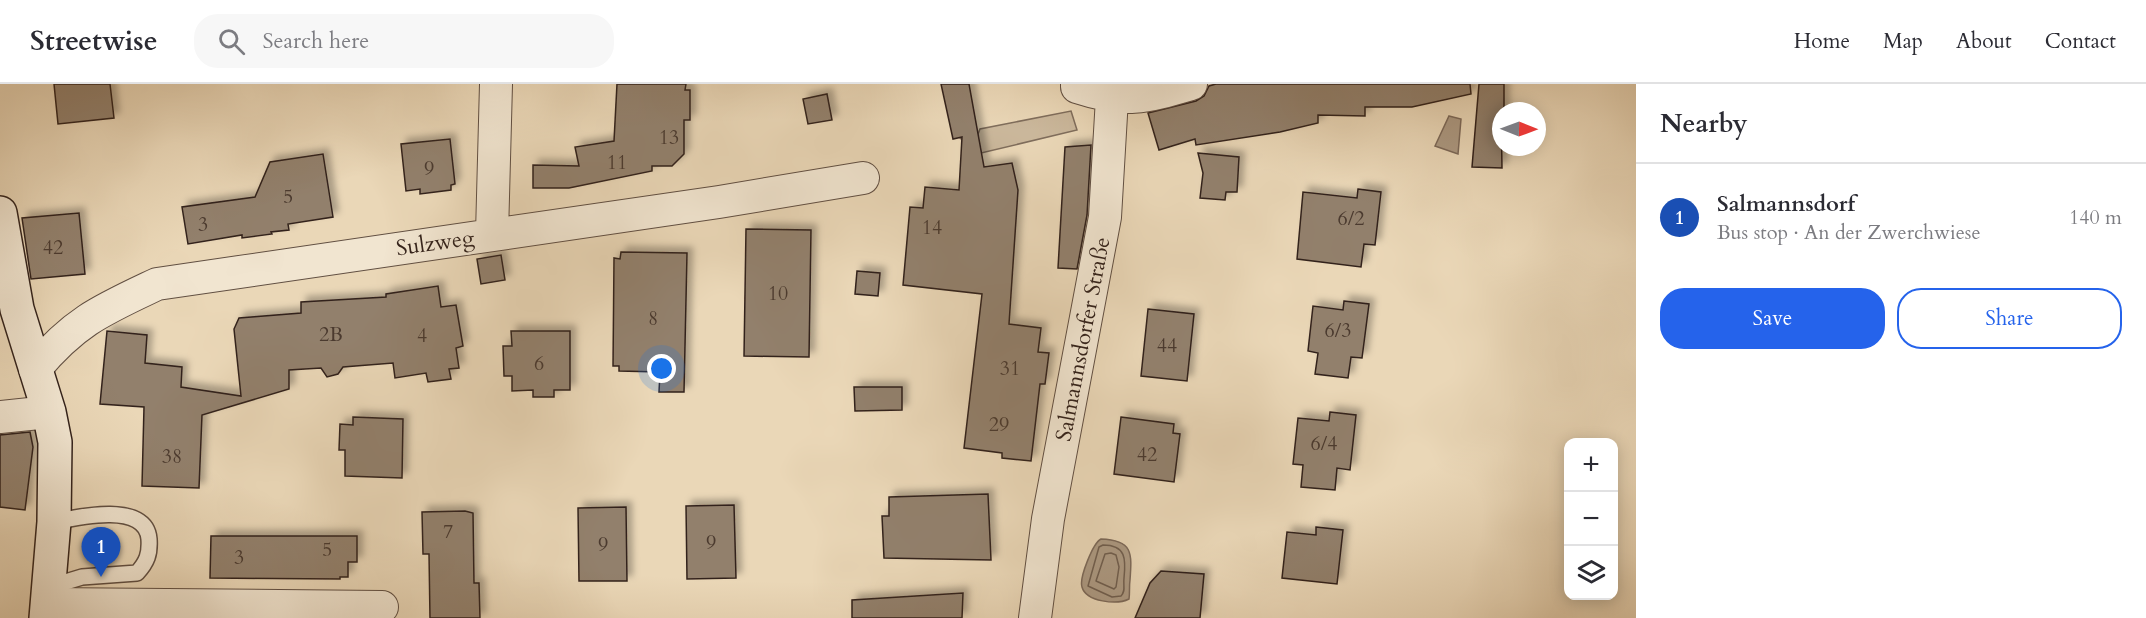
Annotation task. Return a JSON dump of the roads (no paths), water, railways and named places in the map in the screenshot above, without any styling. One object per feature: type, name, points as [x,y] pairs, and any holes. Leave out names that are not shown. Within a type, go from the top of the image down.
[{"type":"main road","points":[[0,213],[12,291],[50,411],[57,456],[47,603]]},
{"type":"street","points":[[492,234],[496,84]]},
{"type":"street","points":[[1077,84],[1077,87],[1118,91],[1145,98],[1191,84]]},
{"type":"street","name":"Salmannsdorfer Straße","points":[[1035,618],[1048,519],[1105,217],[1118,91]]},
{"type":"street","name":"Sulzweg","points":[[35,369],[59,340],[93,314],[157,284],[719,202],[863,178]]},
{"type":"street","points":[[0,417],[24,416],[50,411]]},
{"type":"street","points":[[47,603],[382,607]]},
{"type":"lane","points":[[47,603],[82,577],[137,573],[146,563],[149,549],[148,535],[144,525],[135,519],[102,514],[54,522]]},
{"type":"water","points":[[1449,116],[1461,119],[1458,154],[1435,146]]},
{"type":"water","points":[[1101,539],[1119,542],[1128,550],[1131,562],[1129,599],[1117,602],[1102,601],[1089,596],[1082,587],[1087,561]]},
{"type":"place","name":"Salmannsdorf","points":[[101,577]]}]
